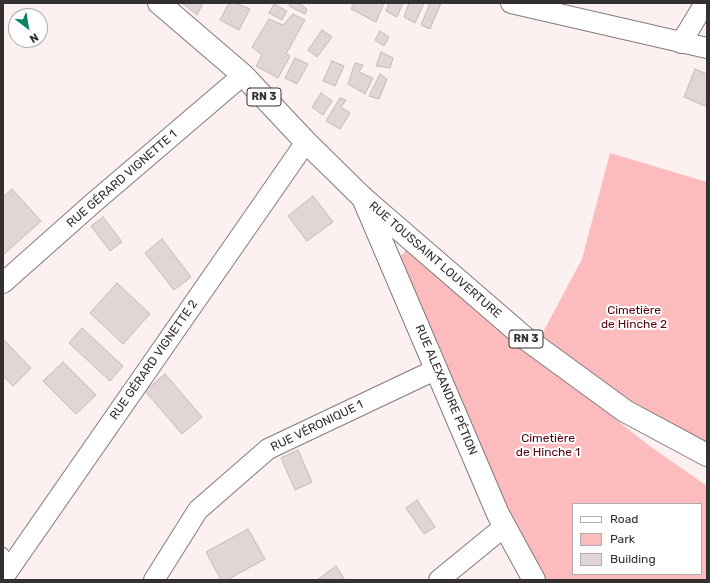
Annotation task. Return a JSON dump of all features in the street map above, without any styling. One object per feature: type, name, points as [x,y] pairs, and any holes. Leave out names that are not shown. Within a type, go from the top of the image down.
[{"type":"main road","name":"RN 3","points":[[159,3],[243,75],[306,142],[363,198]]},
{"type":"main road","name":"RUE ALEXANDRE PÉTION","points":[[363,198],[498,514],[534,580]]},
{"type":"main road","name":"RUE TOUSSAINT LOUVERTURE","points":[[363,198],[526,338],[625,411],[707,455]]},
{"type":"street","points":[[511,3],[707,48]]},
{"type":"street","points":[[682,43],[705,3]]},
{"type":"street","name":"RUE GÉRARD VIGNETTE 1","points":[[3,283],[92,204],[243,75]]},
{"type":"street","name":"RUE GÉRARD VIGNETTE 2","points":[[6,565],[306,142]]},
{"type":"street","name":"RUE VÉRONIQUE 1","points":[[154,580],[198,510],[268,449],[437,369]]},
{"type":"street","points":[[439,580],[505,526]]},
{"type":"green space","name":"Cimetière de Hinche 2","points":[[610,153],[707,182],[707,453],[653,430],[541,336],[582,259]]},
{"type":"green space","name":"Cimetière de Hinche 1","points":[[407,249],[534,355],[651,447],[707,486],[707,580],[542,580],[395,263]]},
{"type":"building","points":[[182,3],[203,3],[197,15]]},
{"type":"building","points":[[229,3],[235,3],[250,9],[239,30],[220,20]]},
{"type":"building","points":[[290,3],[298,3],[307,9],[305,14],[289,6]]},
{"type":"building","points":[[354,3],[384,3],[376,22],[351,9]]},
{"type":"building","points":[[389,3],[403,3],[397,17],[386,11]]},
{"type":"building","points":[[409,3],[424,3],[415,23],[404,17]]},
{"type":"building","points":[[430,3],[441,3],[430,29],[421,25]]},
{"type":"building","points":[[274,4],[287,11],[282,20],[269,13]]},
{"type":"building","points":[[293,14],[305,20],[286,54],[290,56],[278,78],[256,66],[262,55],[252,47],[269,19],[283,25]]},
{"type":"building","points":[[322,30],[332,37],[317,57],[308,50]]},
{"type":"building","points":[[380,31],[389,37],[384,46],[375,40]]},
{"type":"building","points":[[381,52],[393,58],[390,68],[376,66]]},
{"type":"building","points":[[295,58],[308,64],[297,84],[285,78]]},
{"type":"building","points":[[332,61],[344,66],[335,86],[323,81]]},
{"type":"building","points":[[355,63],[363,65],[359,72],[373,78],[365,94],[348,84]]},
{"type":"building","points":[[695,69],[707,74],[707,102],[705,106],[684,97]]},
{"type":"building","points":[[380,74],[387,79],[379,99],[369,96]]},
{"type":"building","points":[[321,93],[332,101],[323,115],[312,107]]},
{"type":"building","points":[[340,98],[346,100],[341,107],[350,113],[340,129],[326,121]]},
{"type":"building","points":[[12,189],[41,221],[3,255],[3,197]]},
{"type":"building","points":[[313,196],[333,222],[307,241],[288,216]]},
{"type":"building","points":[[103,217],[122,242],[110,251],[91,226]]},
{"type":"building","points":[[162,239],[191,277],[174,290],[145,253]]},
{"type":"building","points":[[117,283],[150,314],[123,344],[90,313]]},
{"type":"building","points":[[82,328],[123,366],[110,381],[69,343]]},
{"type":"building","points":[[3,339],[31,368],[13,386],[3,376]]},
{"type":"building","points":[[63,362],[96,395],[76,414],[43,381]]},
{"type":"building","points":[[165,374],[202,417],[182,434],[145,391]]},
{"type":"building","points":[[298,450],[312,482],[295,490],[281,458]]},
{"type":"building","points":[[417,500],[435,527],[424,534],[406,508]]},
{"type":"building","points":[[248,529],[265,559],[227,580],[221,580],[206,552]]},
{"type":"building","points":[[336,566],[345,580],[317,580]]}]
